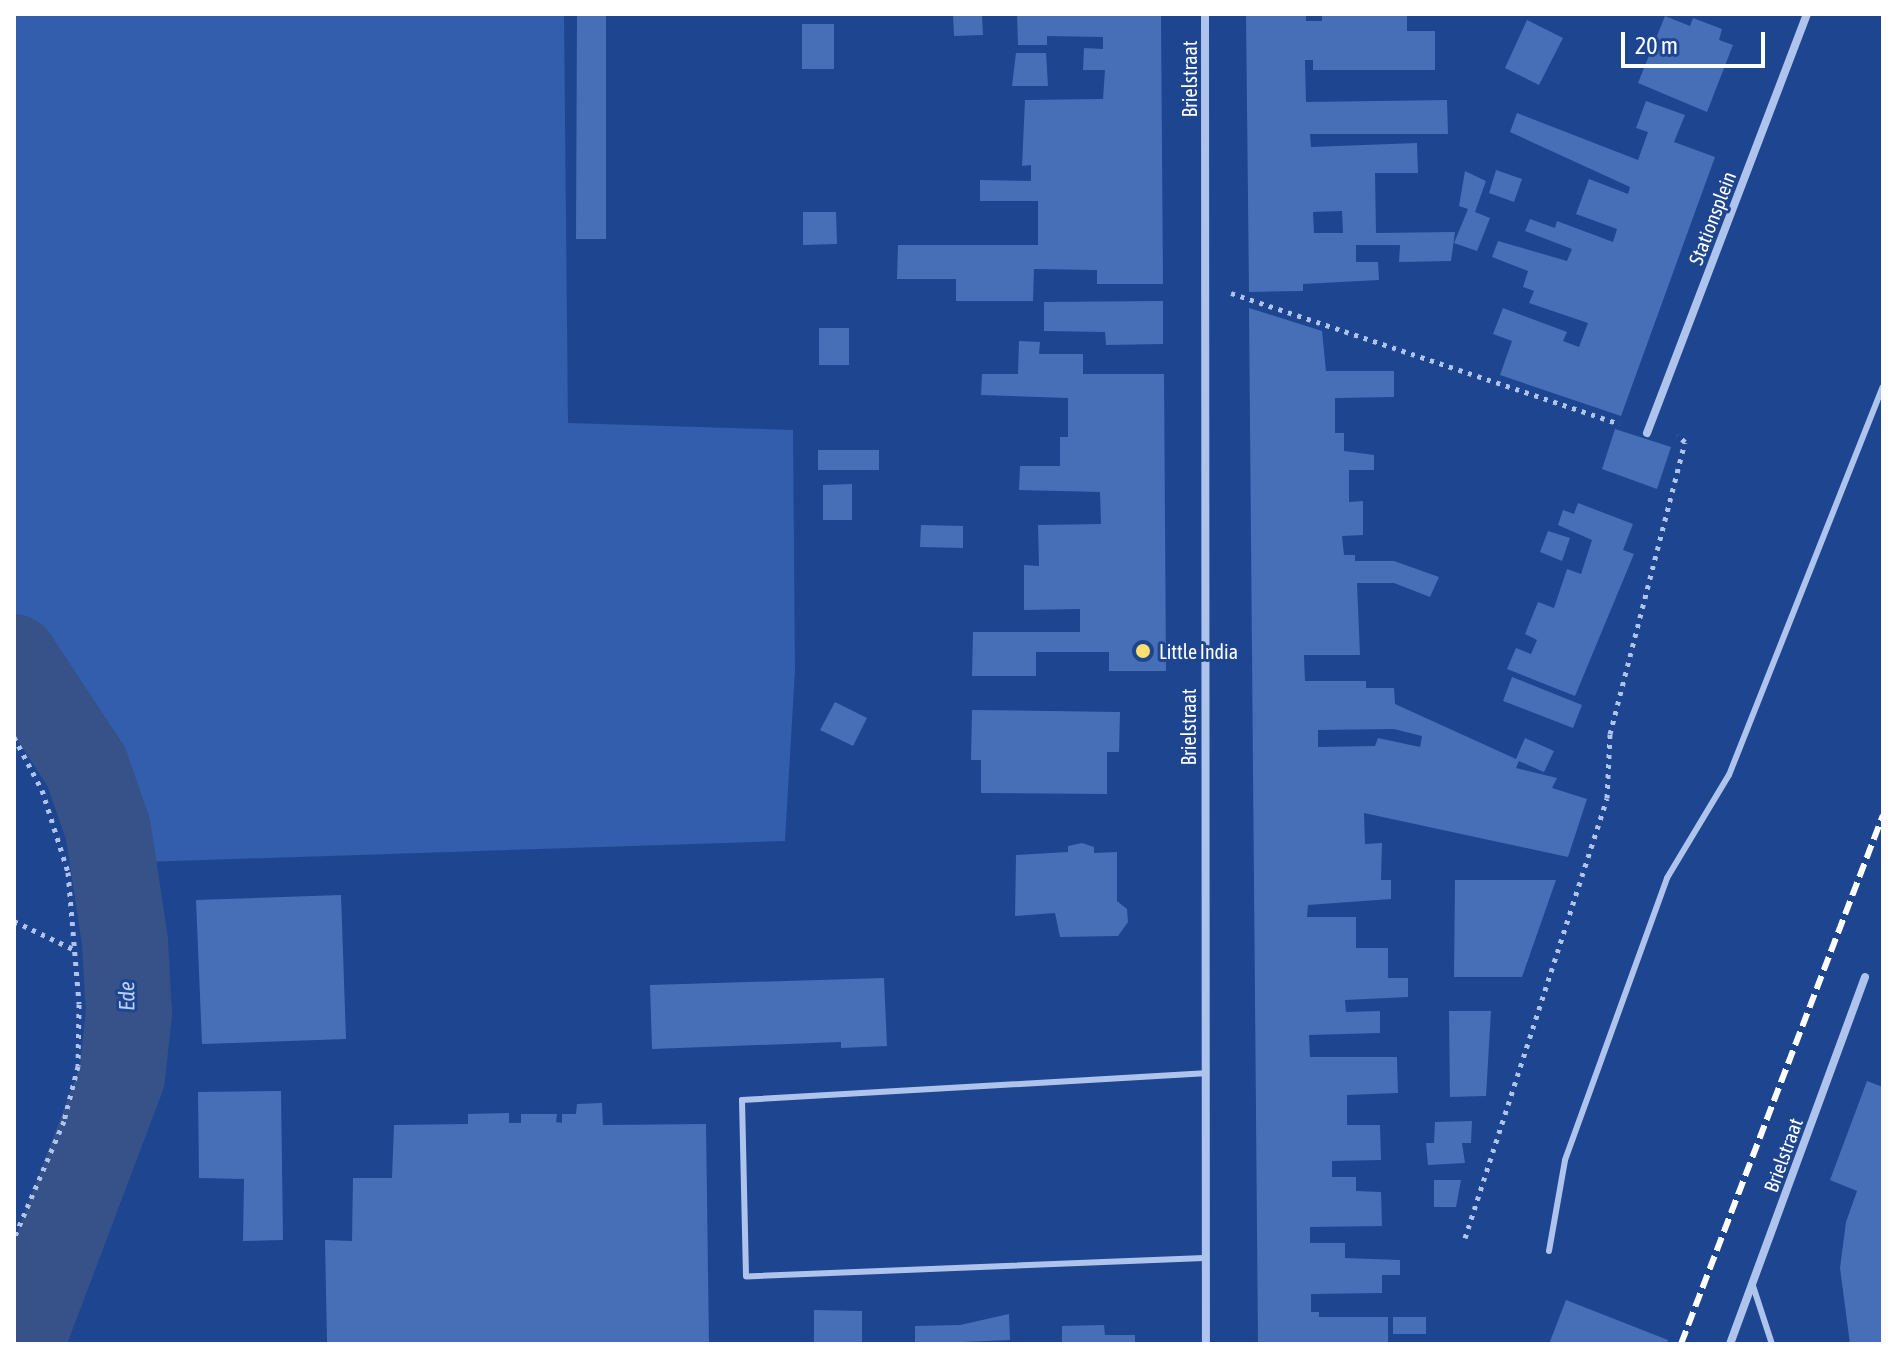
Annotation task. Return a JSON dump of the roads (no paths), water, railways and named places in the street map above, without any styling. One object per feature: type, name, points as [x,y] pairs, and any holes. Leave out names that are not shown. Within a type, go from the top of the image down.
[{"type":"street","name":"Brielstraat","points":[[1205,14],[1206,1344]]},
{"type":"street","name":"Stationsplein","points":[[1647,433],[1807,14]]},
{"type":"street","name":"Brielstraat","points":[[1730,1344],[1865,977]]},
{"type":"lane","points":[[1549,1251],[1565,1160],[1667,878],[1729,775],[1883,387]]},
{"type":"lane","points":[[1204,1073],[742,1100],[746,1276],[1204,1258]]},
{"type":"lane","points":[[1753,1286],[1772,1344]]},
{"type":"waterway","name":"Ede","points":[[14,657],[86,766],[108,829],[125,942],[129,1013],[122,1077],[21,1344]]},
{"type":"railway","points":[[1681,1344],[1883,815]]},
{"type":"place","name":"Little India","points":[[1143,651]]}]
